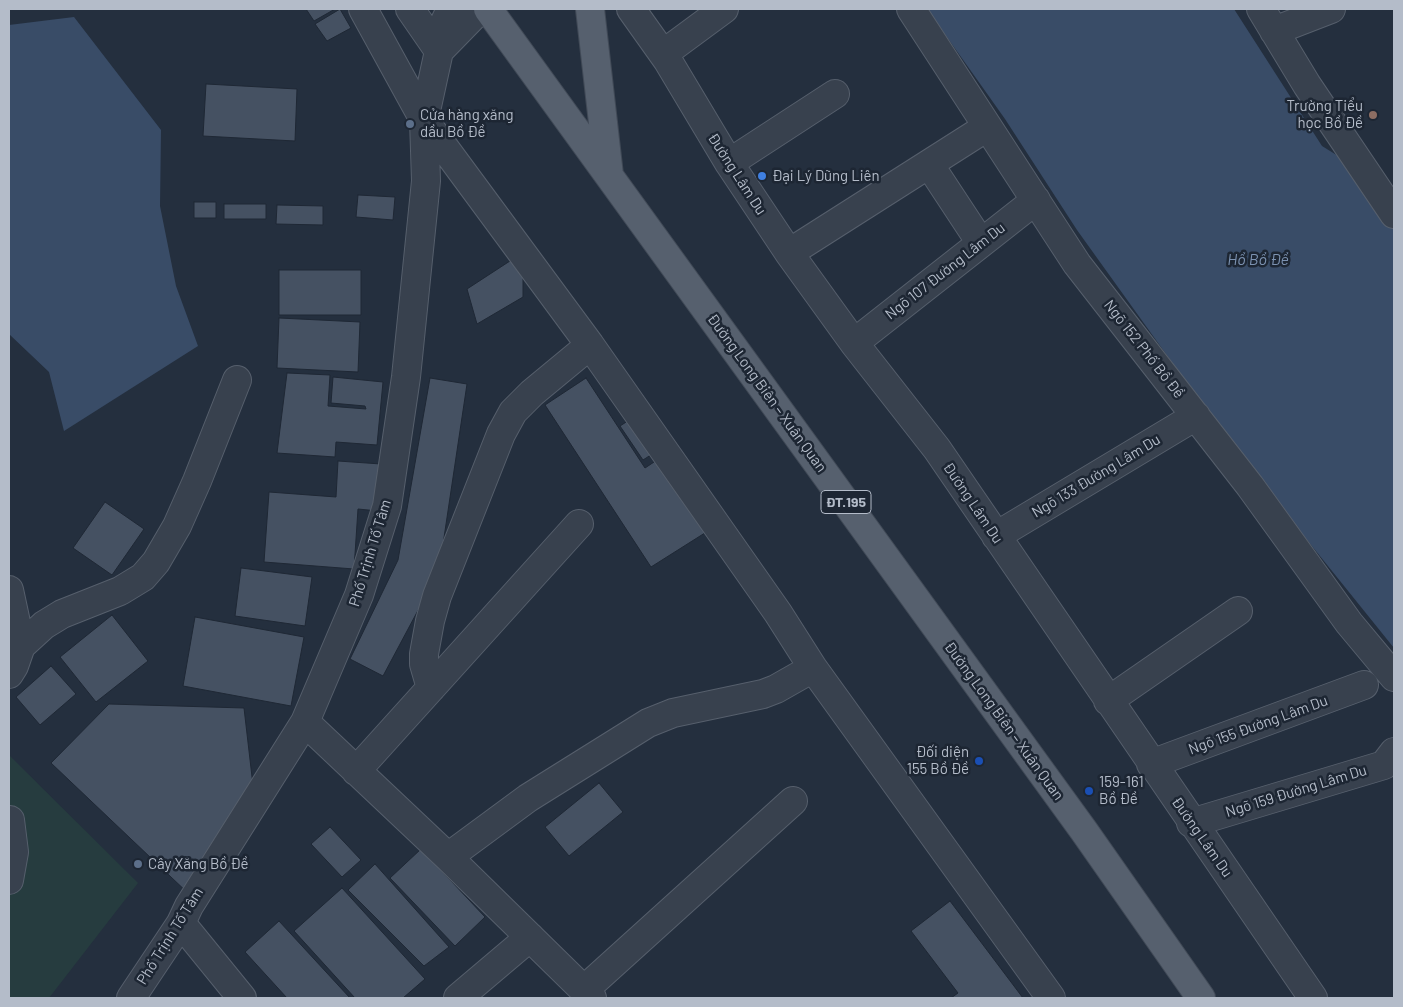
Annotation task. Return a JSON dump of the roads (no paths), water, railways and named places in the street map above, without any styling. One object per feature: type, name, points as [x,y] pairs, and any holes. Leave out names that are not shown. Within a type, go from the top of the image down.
[{"type":"main road","name":"Đường Long Biên – Xuân Quan","points":[[488,9],[1072,814],[1200,998]]},
{"type":"main road","points":[[590,9],[610,179]]},
{"type":"street","points":[[363,9],[424,120],[590,346],[778,613],[813,668],[1051,998]]},
{"type":"street","points":[[410,9],[439,51],[480,9]]},
{"type":"street","name":"Phố Trịnh Tố Tâm","points":[[131,998],[181,924],[189,906],[305,722],[359,595],[387,506],[406,378],[426,181],[424,120],[442,28],[451,9]]},
{"type":"street","name":"Đường Lâm Du","points":[[632,9],[663,54],[729,163],[789,253],[854,343],[937,449],[1313,998]]},
{"type":"street","points":[[663,54],[724,9]]},
{"type":"street","name":"Ngõ 152 Phố Bồ Đề","points":[[911,9],[1077,264],[1250,486],[1349,623],[1394,677]]},
{"type":"street","points":[[1331,9],[1268,20],[1307,85],[1394,214]]},
{"type":"street","points":[[729,163],[835,94]]},
{"type":"street","points":[[789,253],[987,127]]},
{"type":"street","points":[[930,164],[981,243]]},
{"type":"street","name":"Ngõ 107 Đường Lâm Du","points":[[854,343],[1036,200]]},
{"type":"street","points":[[431,688],[424,664],[430,621],[437,596],[501,434],[513,412],[590,346]]},
{"type":"street","points":[[9,674],[22,646],[44,625],[62,614],[120,591],[143,577],[156,562],[177,526],[237,380]]},
{"type":"street","name":"Ngõ 133 Đường Lâm Du","points":[[996,536],[1196,416]]},
{"type":"street","points":[[356,771],[579,524]]},
{"type":"street","points":[[9,590],[22,646]]},
{"type":"street","points":[[1108,701],[1238,611]]},
{"type":"street","points":[[448,857],[528,798],[648,723],[673,713],[763,694],[776,689],[813,668]]},
{"type":"street","name":"Ngõ 155 Đường Lâm Du","points":[[1151,764],[1364,685]]},
{"type":"street","points":[[305,722],[448,857],[588,994],[793,801]]},
{"type":"street","name":"Ngõ 159 Đường Lâm Du","points":[[1192,823],[1384,765],[1394,752]]},
{"type":"street","points":[[9,818],[14,852],[9,880]]},
{"type":"street","points":[[181,924],[242,998]]},
{"type":"street","points":[[458,998],[530,937]]},
{"type":"water","name":"Hồ Bồ Đề","points":[[927,9],[1234,9],[1322,146],[1351,164],[1394,230],[1394,648],[1237,453],[1077,230],[1005,119]]},
{"type":"water","points":[[74,17],[161,130],[160,206],[176,286],[198,346],[64,431],[49,372],[9,334],[9,25]]},
{"type":"place","name":"Trường Tiểu học Bồ Đề","points":[[1373,115]]},
{"type":"place","name":"Cửa hàng xăng dầu Bồ Đề","points":[[410,124]]},
{"type":"place","name":"Đại Lý Dũng Liên","points":[[762,176]]},
{"type":"place","name":"Đối diện 155 Bồ Đề","points":[[979,761]]},
{"type":"place","name":"159-161 Bồ Đề","points":[[1089,791]]},
{"type":"place","name":"Cây Xăng Bồ Đề","points":[[138,864]]}]
